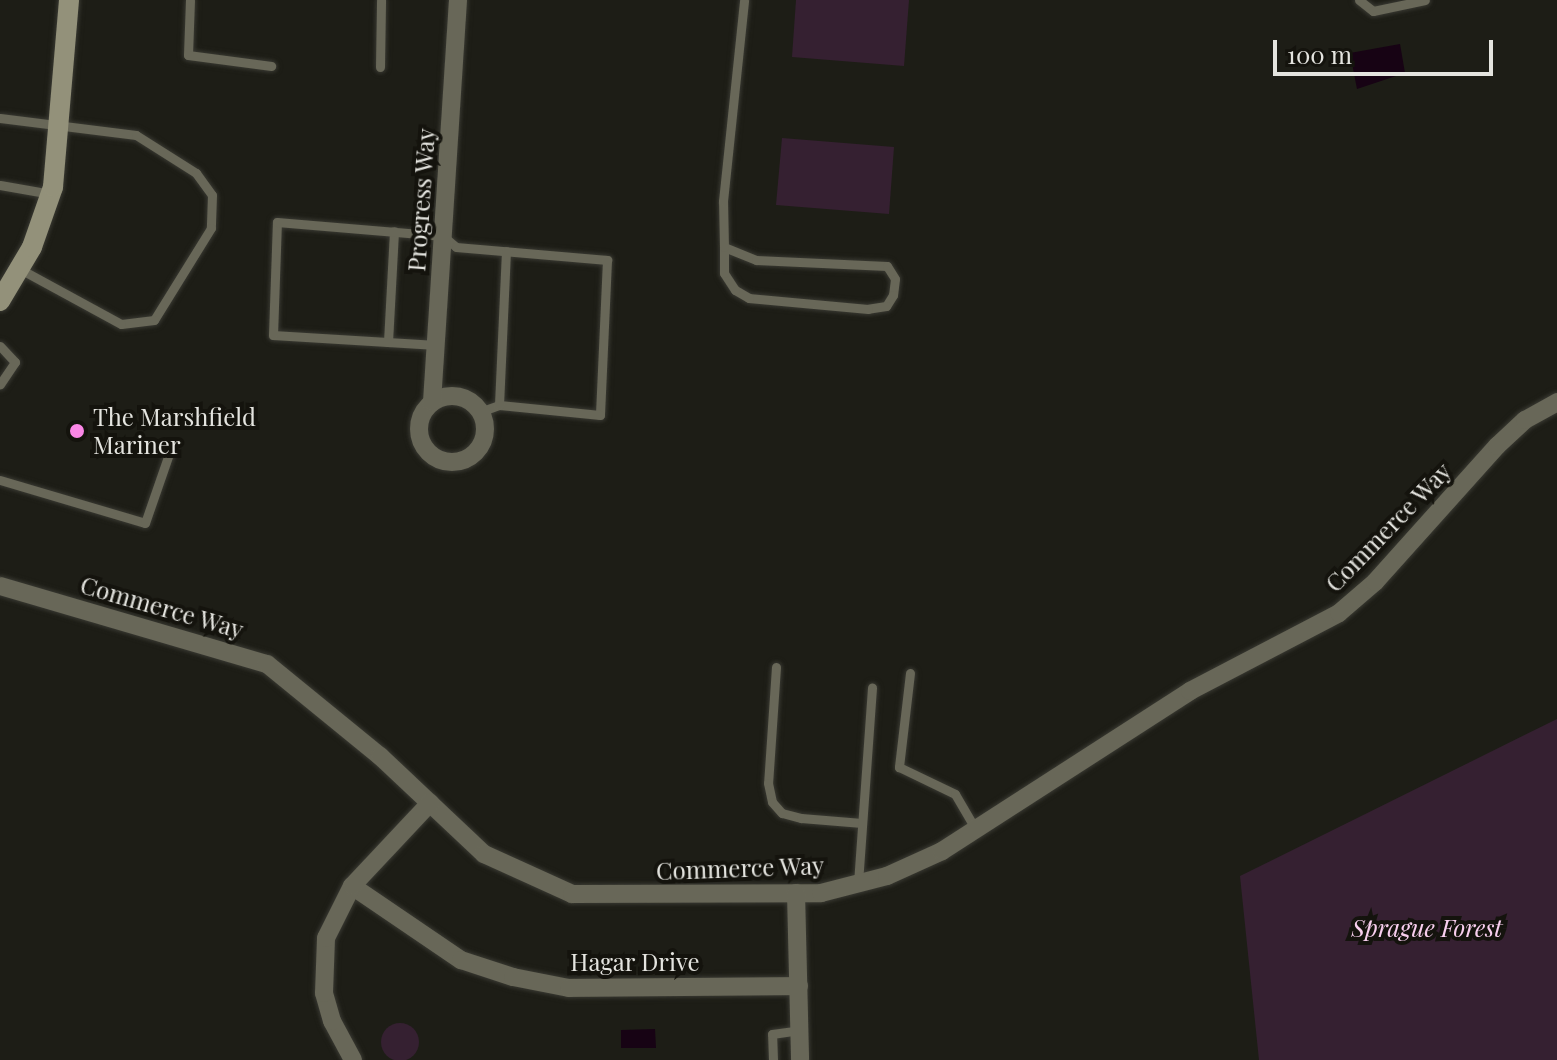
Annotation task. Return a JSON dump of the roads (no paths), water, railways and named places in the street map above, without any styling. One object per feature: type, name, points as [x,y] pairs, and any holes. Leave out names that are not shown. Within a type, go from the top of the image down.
[{"type":"street","points":[[0,301],[20,269],[51,194],[61,124],[69,0]]},
{"type":"street","name":"Progress Way","points":[[458,0],[432,402],[420,421],[422,443],[450,461],[461,460],[479,447],[485,427],[480,412]]},
{"type":"street","points":[[432,402],[461,397],[480,412]]},
{"type":"street","name":"Commerce Way","points":[[0,586],[267,664],[430,803],[484,854],[572,894],[796,893],[887,876],[976,830],[1190,691],[1339,613],[1375,582],[1497,446],[1525,420],[1557,402]]},
{"type":"street","points":[[353,1060],[332,1021],[322,965],[326,938],[352,886],[430,803]]},
{"type":"street","name":"Hagar Drive","points":[[352,886],[461,960],[513,977],[569,988],[799,986]]},
{"type":"street","points":[[796,893],[800,1060]]},
{"type":"lane","points":[[57,0],[69,0]]},
{"type":"lane","points":[[190,0],[188,55],[271,66]]},
{"type":"lane","points":[[380,67],[381,0]]},
{"type":"lane","points":[[724,247],[756,260],[887,266],[895,279],[893,295],[886,306],[868,309],[749,298],[735,290],[724,273],[723,201],[744,0]]},
{"type":"lane","points":[[1359,0],[1373,11],[1425,0]]},
{"type":"lane","points":[[0,118],[136,135],[196,173],[212,195],[211,228],[154,320],[121,324],[20,269]]},
{"type":"lane","points":[[0,185],[51,194]]},
{"type":"lane","points":[[436,345],[273,335],[277,222],[443,236],[456,247],[607,260],[600,415],[499,405],[480,412]]},
{"type":"lane","points":[[388,342],[394,231]]},
{"type":"lane","points":[[499,405],[506,251]]},
{"type":"lane","points":[[0,346],[15,362],[0,384]]},
{"type":"lane","points":[[0,480],[145,523],[170,451]]},
{"type":"lane","points":[[776,667],[768,783],[772,802],[782,813],[801,818],[862,823]]},
{"type":"lane","points":[[910,673],[899,767],[955,794],[976,830]]},
{"type":"lane","points":[[858,883],[872,687]]},
{"type":"lane","points":[[773,1060],[772,1034],[800,1030]]},
{"type":"place","name":"The Marshfield Mariner","points":[[77,431]]},
{"type":"park label","name":"Sprague Forest","points":[[1427,928]]}]
